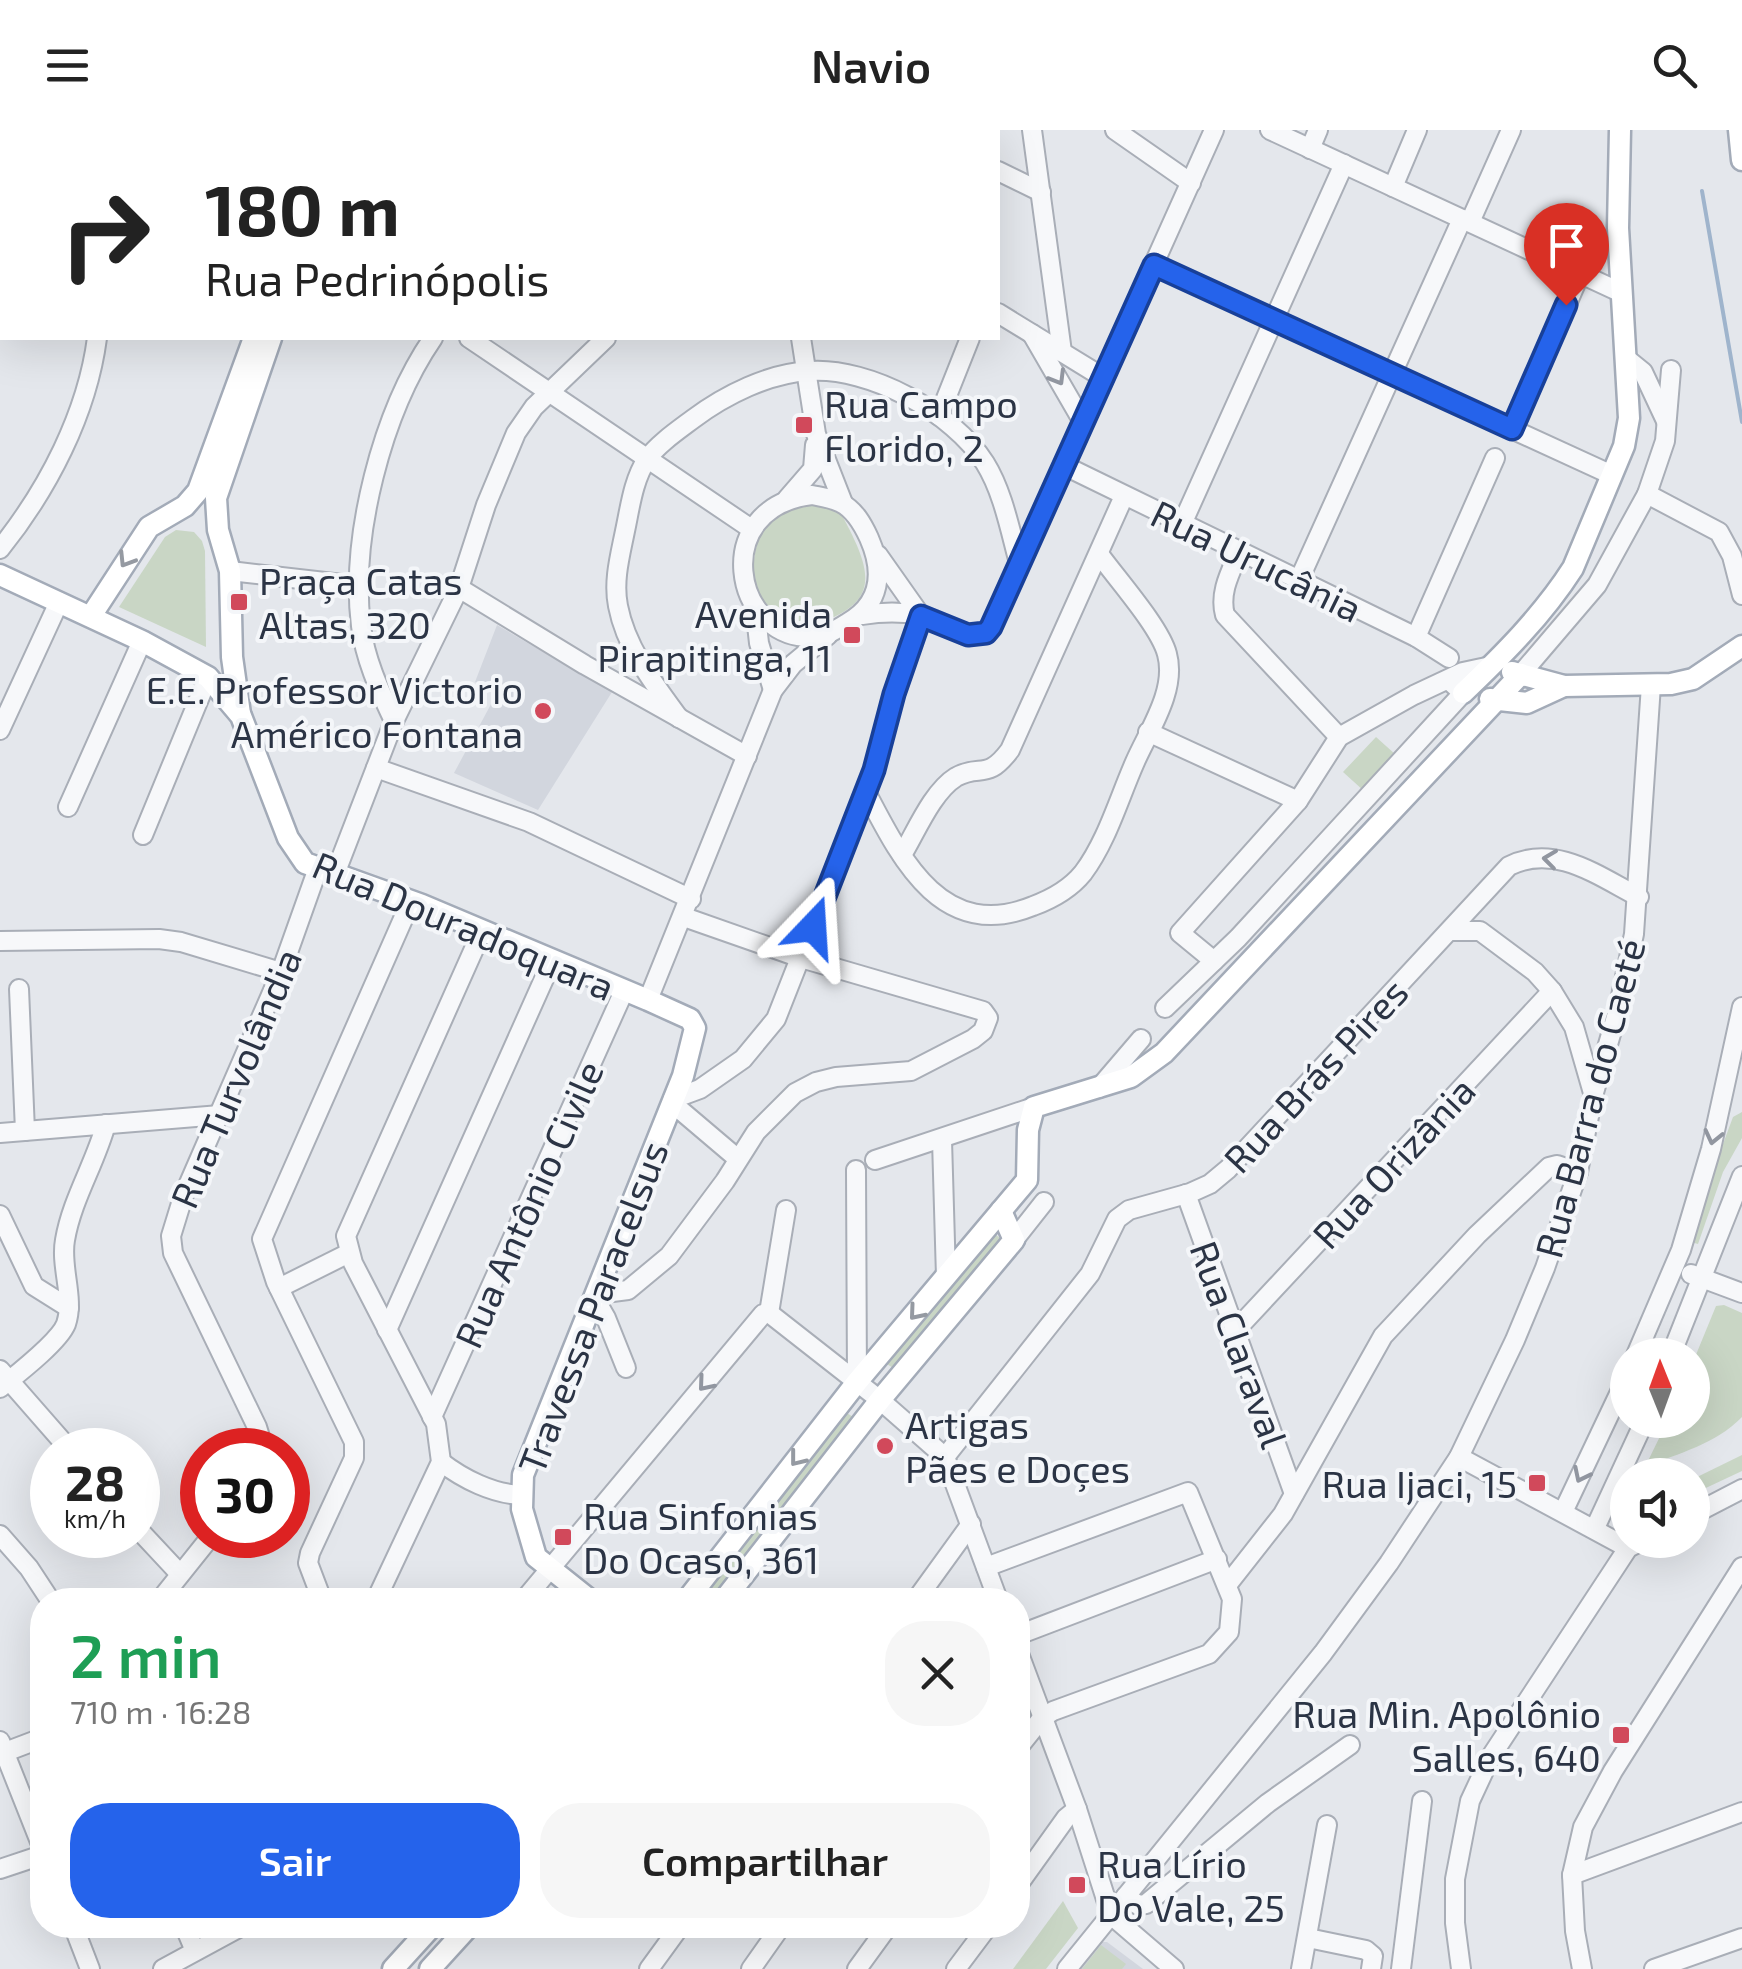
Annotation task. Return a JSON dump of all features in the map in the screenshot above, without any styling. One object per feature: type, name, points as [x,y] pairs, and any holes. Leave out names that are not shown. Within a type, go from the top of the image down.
[{"type":"main road","points":[[1456,686],[1491,666],[1541,612],[1573,568],[1624,446],[1629,418],[1618,228],[1620,130]]},
{"type":"main road","points":[[1740,130],[1742,160]]},
{"type":"main road","points":[[92,616],[149,527],[192,499],[202,482],[253,340]]},
{"type":"main road","name":"Rua Douradoquara","points":[[269,340],[218,489],[218,530],[230,571],[232,657],[240,716],[296,852],[305,863],[411,901],[690,1020],[695,1028],[694,1041],[673,1101]]},
{"type":"main road","points":[[171,514],[200,518],[218,530]]},
{"type":"main road","points":[[0,574],[92,616],[208,677],[232,657]]},
{"type":"main road","points":[[1491,666],[1564,686],[1651,686],[1693,679],[1742,646]]},
{"type":"main road","points":[[696,1588],[857,1382],[1027,1180],[1028,1130],[1034,1106],[1131,1077],[1149,1066],[1521,674]]},
{"type":"main road","name":"Rua Douradoquara","points":[[208,677],[240,716]]},
{"type":"main road","points":[[1456,686],[1496,701],[1527,703],[1564,686]]},
{"type":"main road","name":"Travessa Paracelsus","points":[[550,1569],[534,1552],[521,1494],[524,1476],[673,1101]]},
{"type":"main road","points":[[733,1588],[880,1400],[1014,1240],[1001,1211]]},
{"type":"main road","points":[[550,1569],[575,1588]]},
{"type":"main road","points":[[394,1969],[421,1938]]},
{"type":"main road","points":[[430,1969],[458,1938]]},
{"type":"street","points":[[1032,130],[1062,352]]},
{"type":"street","points":[[1115,130],[1138,137],[1191,184]]},
{"type":"street","points":[[862,615],[898,612],[921,616],[968,635],[986,633],[1214,130]]},
{"type":"street","points":[[1270,130],[1622,293]]},
{"type":"street","points":[[1310,149],[1318,130]]},
{"type":"street","points":[[1393,187],[1417,130]]},
{"type":"street","points":[[1299,580],[1511,130]]},
{"type":"street","points":[[1182,524],[1344,164]]},
{"type":"street","points":[[1000,172],[1041,192]]},
{"type":"street","points":[[1154,265],[1612,475]]},
{"type":"street","points":[[1512,429],[1580,274]]},
{"type":"street","points":[[1000,314],[1104,378]]},
{"type":"street","points":[[1032,334],[1084,422]]},
{"type":"street","points":[[0,549],[50,476],[90,381],[97,340]]},
{"type":"street","points":[[394,721],[367,658],[360,625],[366,506],[374,471],[409,378],[432,340]]},
{"type":"street","points":[[472,340],[750,528]]},
{"type":"street","name":"Rua Turvolândia","points":[[256,1428],[178,1268],[171,1236],[179,1207],[394,721],[459,588],[481,518],[516,434],[534,407],[604,340]]},
{"type":"street","points":[[648,1000],[772,690],[793,664],[828,635],[862,615],[873,601],[877,584],[879,570],[874,551],[860,521],[843,503],[816,434],[802,340]]},
{"type":"street","points":[[939,416],[969,340]]},
{"type":"street","points":[[1626,359],[1642,372],[1667,423]]},
{"type":"street","points":[[678,718],[633,649],[617,604],[618,565],[634,493],[648,458],[673,434],[720,400],[748,387],[806,370],[846,374],[912,398],[939,416],[985,463],[1002,502],[1019,563]]},
{"type":"street","points":[[1521,674],[1597,585],[1647,494],[1658,468],[1667,423],[1671,370]]},
{"type":"street","points":[[816,434],[813,469],[787,499],[762,514],[750,528],[745,570],[755,606],[765,620],[795,635],[828,635]]},
{"type":"street","points":[[1416,637],[1495,458]]},
{"type":"street","name":"Rua Urucânia","points":[[1063,465],[1416,637],[1449,658]]},
{"type":"street","points":[[1647,494],[1720,532],[1732,556],[1742,594]]},
{"type":"street","points":[[787,499],[812,496],[843,503]]},
{"type":"street","points":[[902,856],[947,784],[963,774],[993,768],[1010,750],[1124,496]]},
{"type":"street","points":[[874,551],[921,616]]},
{"type":"street","points":[[1239,552],[1224,590],[1225,615],[1338,737]]},
{"type":"street","points":[[866,792],[920,882],[947,904],[972,914],[1017,913],[1070,887],[1084,872],[1098,846],[1168,683],[1168,655],[1162,640],[1099,554]]},
{"type":"street","points":[[230,571],[360,586]]},
{"type":"street","points":[[459,588],[747,756]]},
{"type":"street","points":[[1,727],[59,602]]},
{"type":"street","points":[[755,606],[759,643],[772,690]]},
{"type":"street","points":[[738,1158],[673,1101],[724,1073],[761,1041],[776,1018],[866,792],[921,616]]},
{"type":"street","points":[[68,807],[142,641]]},
{"type":"street","points":[[143,835],[208,677]]},
{"type":"street","points":[[1214,960],[1180,933],[1298,801],[1338,737],[1354,726],[1456,686]]},
{"type":"street","points":[[1166,1008],[1238,938],[1456,686]]},
{"type":"street","name":"Rua Barra do Caeté","points":[[1067,1969],[1324,1653],[1460,1457],[1545,1268],[1578,1172],[1593,1096],[1622,991],[1639,898],[1651,686]]},
{"type":"street","points":[[1148,732],[1298,801]]},
{"type":"street","points":[[376,768],[529,822],[691,899]]},
{"type":"street","name":"Rua Brás Pires","points":[[945,1457],[1090,1274],[1116,1219],[1129,1210],[1210,1184],[1228,1169],[1509,866],[1538,857],[1570,862],[1639,898]]},
{"type":"street","points":[[1480,931],[1478,914],[1485,893]]},
{"type":"street","points":[[318,1588],[308,1562],[310,1553],[354,1458],[354,1442],[279,1288],[263,1244],[263,1232],[411,901]]},
{"type":"street","points":[[626,1368],[596,1297],[628,1290],[669,1256],[770,1116],[795,1093],[816,1082],[911,1072],[974,1038],[983,1031],[988,1018],[983,1012],[802,958],[684,917]]},
{"type":"street","points":[[1451,930],[1480,931],[1535,972],[1574,1027],[1584,1052],[1593,1096]]},
{"type":"street","points":[[382,1588],[441,1462],[439,1435],[346,1241],[482,932]]},
{"type":"street","points":[[1238,938],[1244,967]]},
{"type":"street","points":[[0,941],[159,939],[281,972]]},
{"type":"street","points":[[387,1330],[552,961]]},
{"type":"street","points":[[19,989],[25,1131]]},
{"type":"street","name":"Rua Antônio Civile","points":[[432,1417],[624,991]]},
{"type":"street","name":"Rua Orizânia","points":[[1234,1332],[1552,992]]},
{"type":"street","points":[[1644,1338],[1674,1270],[1711,1149],[1734,1090],[1742,1007]]},
{"type":"street","points":[[1099,1088],[1141,1039]]},
{"type":"street","points":[[1584,1052],[1604,1060]]},
{"type":"street","points":[[875,1160],[1034,1106]]},
{"type":"street","points":[[0,1133],[220,1115]]},
{"type":"street","points":[[49,1428],[3,1380],[62,1332],[69,1308],[66,1234],[106,1124]]},
{"type":"street","points":[[942,1140],[946,1277]]},
{"type":"street","points":[[1228,1584],[1283,1514],[1384,1336],[1477,1235],[1549,1167],[1557,1165],[1578,1172]]},
{"type":"street","points":[[856,1170],[857,1382]]},
{"type":"street","points":[[1678,1338],[1742,1176]]},
{"type":"street","name":"Rua Claraval","points":[[1186,1194],[1294,1494]]},
{"type":"street","points":[[1014,1240],[1044,1202]]},
{"type":"street","points":[[769,1313],[786,1210]]},
{"type":"street","points":[[0,1214],[34,1286],[69,1308]]},
{"type":"street","points":[[279,1288],[350,1253]]},
{"type":"street","points":[[1674,1270],[1742,1293]]},
{"type":"street","points":[[534,1588],[763,1314],[769,1313],[945,1457],[994,1588]]},
{"type":"street","points":[[858,1342],[874,1350],[889,1344]]},
{"type":"street","points":[[1564,1512],[1610,1414]]},
{"type":"street","points":[[1596,1528],[1637,1438]]},
{"type":"street","points":[[1460,1457],[1610,1534]]},
{"type":"street","points":[[441,1462],[465,1478],[504,1494],[521,1494]]},
{"type":"street","points":[[1710,1505],[1741,1489]]},
{"type":"street","points":[[986,1566],[1188,1492],[1228,1584],[1232,1616],[1229,1632],[1208,1654],[1053,1711],[1030,1733]]},
{"type":"street","points":[[925,1588],[970,1524]]},
{"type":"street","points":[[0,1535],[42,1588]]},
{"type":"street","points":[[160,1553],[180,1574]]},
{"type":"street","points":[[169,1588],[193,1558]]},
{"type":"street","points":[[1461,1969],[1455,1879],[1470,1801],[1490,1758],[1626,1558]]},
{"type":"street","points":[[1030,1629],[1217,1559]]},
{"type":"street","points":[[1582,1969],[1574,1931],[1572,1875],[1580,1836],[1595,1801],[1742,1567]]},
{"type":"street","points":[[1030,1684],[1077,1809],[1111,1915],[1174,1969]]},
{"type":"street","points":[[30,1741],[2,1749],[30,1818]]},
{"type":"street","points":[[1126,1896],[1146,1904],[1213,1846],[1350,1745]]},
{"type":"street","points":[[1572,1875],[1736,1814],[1742,1797]]},
{"type":"street","points":[[1401,1969],[1422,1801]]},
{"type":"street","points":[[1030,1868],[1066,1818],[1077,1809]]},
{"type":"street","points":[[1302,1969],[1327,1825]]},
{"type":"street","points":[[0,1869],[30,1858]]},
{"type":"street","points":[[69,1969],[89,1966],[78,1938]]},
{"type":"street","points":[[189,1938],[195,1952]]},
{"type":"street","points":[[162,1969],[220,1938]]},
{"type":"street","points":[[649,1969],[672,1938]]},
{"type":"street","points":[[750,1969],[773,1938]]},
{"type":"street","points":[[857,1969],[880,1938]]},
{"type":"street","points":[[956,1969],[979,1938]]},
{"type":"street","points":[[1308,1938],[1366,1950],[1372,1956],[1372,1969]]},
{"type":"street","points":[[1654,1969],[1702,1961],[1742,1938]]},
{"type":"shaded area","name":"E.E. Professor Victorio Américo Fontana","points":[[497,625],[612,692],[538,810],[454,773],[497,693],[475,682]]},
{"type":"shaded area","points":[[1100,1942],[1107,1942],[1143,1969],[1076,1969]]},
{"type":"green space","points":[[810,503],[839,510],[861,555],[864,588],[844,611],[797,630],[766,605],[756,584],[754,559],[769,519]]},
{"type":"green space","points":[[176,530],[194,532],[205,551],[206,647],[119,607],[165,537]]},
{"type":"green space","points":[[1376,737],[1396,755],[1364,791],[1343,772]]},
{"type":"green space","points":[[1742,1112],[1742,1138],[1723,1172],[1698,1244],[1687,1241],[1733,1117]]},
{"type":"green space","points":[[995,1234],[1001,1239],[893,1368],[887,1364]]},
{"type":"green space","points":[[1724,1305],[1742,1313],[1742,1417],[1709,1441],[1668,1458],[1649,1458],[1659,1438],[1710,1438],[1710,1338],[1703,1338],[1716,1306]]},
{"type":"green space","points":[[847,1413],[853,1417],[719,1588],[710,1588]]},
{"type":"green space","points":[[1742,1455],[1742,1471],[1710,1486],[1710,1471]]},
{"type":"green space","points":[[1063,1901],[1078,1928],[1046,1969],[1013,1969]]},
{"type":"green space","points":[[1101,1945],[1126,1964],[1122,1969],[1082,1969]]},
{"type":"waterway","points":[[1702,191],[1742,422]]},
{"type":"place","name":"Rua Campo Florido, 2","points":[[804,425]]},
{"type":"place","name":"Praça Catas Altas, 320","points":[[239,602]]},
{"type":"place","name":"Avenida Pirapitinga, 11","points":[[852,635]]},
{"type":"place","name":"E.E. Professor Victorio Américo Fontana","points":[[543,711]]},
{"type":"place","name":"Artigas Pães e Doçes","points":[[885,1446]]},
{"type":"place","name":"Rua Ijaci, 15","points":[[1537,1483]]},
{"type":"place","name":"Rua Sinfonias Do Ocaso, 361","points":[[563,1537]]},
{"type":"place","name":"Rua Min. Apolônio Salles, 640","points":[[1621,1735]]},
{"type":"place","name":"Rua Lírio Do Vale, 25","points":[[1077,1885]]},
{"type":"route","points":[[813,927],[874,770],[894,694],[921,616],[968,635],[986,633],[991,627],[1154,265],[1512,429],[1566,305]]}]
